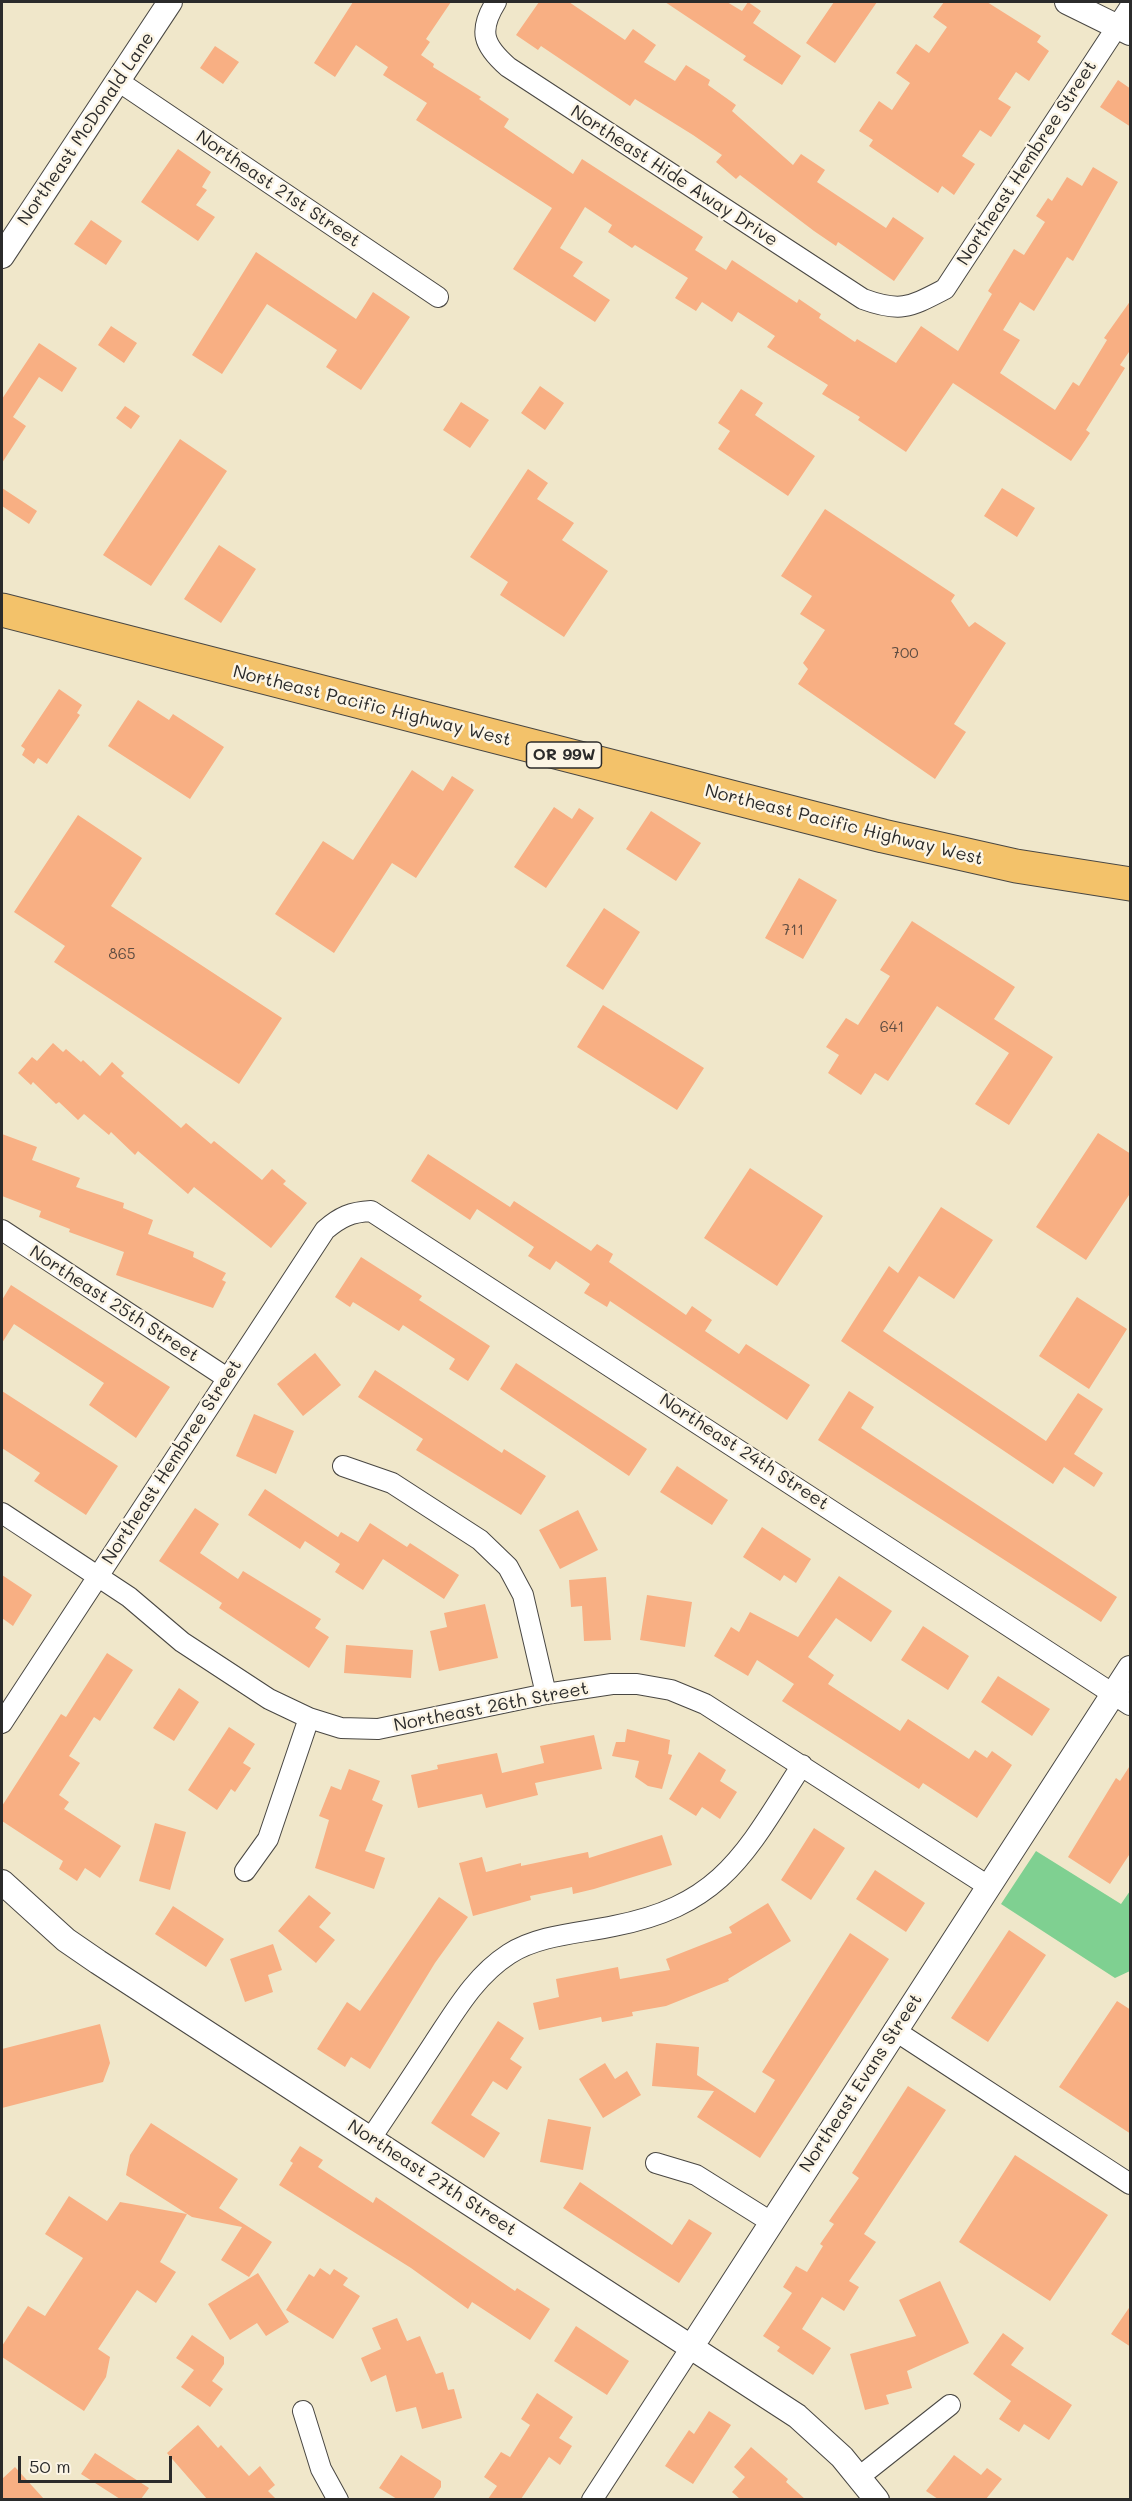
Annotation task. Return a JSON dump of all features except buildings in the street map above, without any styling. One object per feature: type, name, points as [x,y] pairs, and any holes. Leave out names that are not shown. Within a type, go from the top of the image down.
[{"type":"highway","name":"Northeast Pacific Highway West","points":[[2,610],[883,836],[1016,866],[1131,884]]},
{"type":"street","name":"Northeast McDonald Lane","points":[[2,256],[170,2]]},
{"type":"street","name":"Northeast Hide Away Drive","points":[[496,2],[489,13],[484,31],[486,43],[508,67],[863,299],[886,308],[912,306]]},
{"type":"street","points":[[1067,2],[1126,22]]},
{"type":"street","name":"Northeast Hembree Street","points":[[912,306],[945,289],[1126,22]]},
{"type":"street","name":"Northeast 21st Street","points":[[118,81],[438,297]]},
{"type":"street","name":"Northeast 24th Street","points":[[353,1212],[371,1210],[383,1217],[1122,1700]]},
{"type":"street","name":"Northeast Hembree Street","points":[[2,1724],[325,1230],[339,1218],[353,1212]]},
{"type":"street","name":"Northeast 25th Street","points":[[2,1230],[227,1378]]},
{"type":"street","points":[[343,1466],[392,1483],[480,1540],[508,1568],[523,1595],[546,1694]]},
{"type":"street","name":"Northeast 26th Street","points":[[2,1513],[129,1597],[182,1642],[269,1699],[309,1718],[341,1728],[378,1729],[546,1694],[612,1684],[637,1684],[671,1690],[705,1704],[988,1886]]},
{"type":"street","name":"Northeast Evans Street","points":[[592,2499],[988,1886],[1122,1700],[1131,1668]]},
{"type":"street","points":[[245,1871],[268,1839],[309,1718]]},
{"type":"street","points":[[371,2138],[481,1975],[510,1953],[535,1943],[668,1913],[699,1896],[736,1862],[802,1765]]},
{"type":"street","name":"Northeast 27th Street","points":[[2,1882],[37,1916],[87,1954],[692,2346],[796,2416],[828,2444],[877,2499]]},
{"type":"street","points":[[894,2030],[1131,2184]]},
{"type":"street","points":[[656,2163],[696,2175],[771,2222]]},
{"type":"street","points":[[859,2477],[950,2405]]},
{"type":"street","points":[[303,2411],[321,2469],[338,2499]]},
{"type":"green space","points":[[1036,1851],[1121,1904],[1130,1891],[1130,1971],[1115,1978],[1001,1904]]}]
